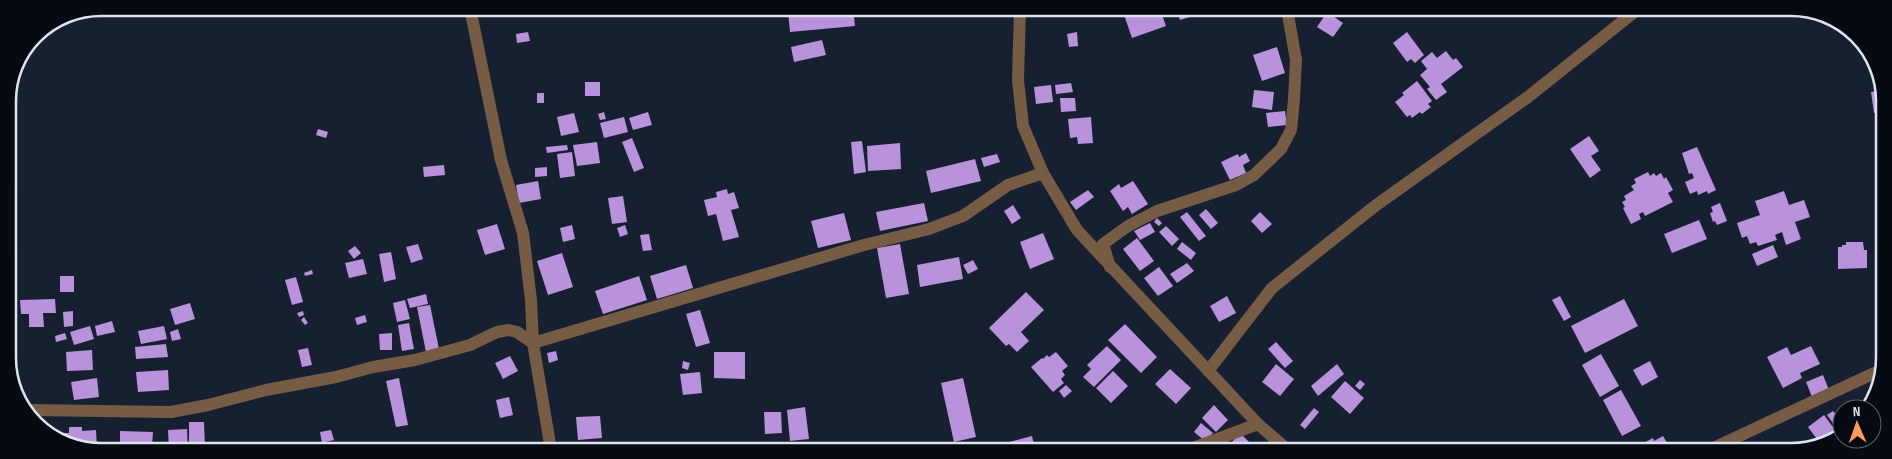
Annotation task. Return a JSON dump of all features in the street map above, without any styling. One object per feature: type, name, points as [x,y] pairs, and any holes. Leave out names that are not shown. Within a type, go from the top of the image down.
[{"type":"street","points":[[472,16],[501,160],[523,233],[531,300],[533,343],[551,443]]},
{"type":"street","points":[[1020,16],[1018,80],[1023,126],[1043,173],[1077,230],[1258,424],[1280,443]]},
{"type":"street","points":[[1110,267],[1103,244],[1128,226],[1157,211],[1236,185],[1254,175],[1281,148],[1291,130],[1294,100],[1296,60],[1288,16]]},
{"type":"street","points":[[1208,371],[1272,288],[1375,206],[1528,97],[1629,16]]},
{"type":"street","points":[[533,343],[864,246],[930,229],[963,216],[1008,185],[1043,173]]},
{"type":"street","points":[[35,410],[171,412],[266,390],[336,377],[373,367],[415,360],[470,345],[497,332],[509,330],[517,332],[533,343]]},
{"type":"street","points":[[1724,443],[1874,373]]},
{"type":"street","points":[[1207,443],[1258,424]]},
{"type":"building","points":[[788,16],[854,16],[855,26],[790,32]]},
{"type":"building","points":[[1124,16],[1162,16],[1166,26],[1132,38]]},
{"type":"building","points":[[1179,16],[1193,16],[1180,20]]},
{"type":"building","points":[[1324,16],[1333,16],[1343,23],[1333,37],[1317,27]]},
{"type":"building","points":[[528,32],[530,41],[517,43],[516,34]]},
{"type":"building","points":[[1077,32],[1078,46],[1069,47],[1067,34]]},
{"type":"building","points":[[1407,32],[1424,55],[1415,63],[1411,59],[1407,62],[1393,43]]},
{"type":"building","points":[[822,40],[826,55],[794,62],[791,47]]},
{"type":"building","points":[[1277,47],[1285,73],[1262,81],[1253,55]]},
{"type":"building","points":[[1446,51],[1453,60],[1456,58],[1463,67],[1441,84],[1447,92],[1436,100],[1427,89],[1430,87],[1420,75],[1427,69],[1421,61],[1432,52],[1437,58]]},
{"type":"building","points":[[1417,81],[1432,101],[1428,104],[1431,107],[1422,114],[1420,112],[1412,118],[1410,115],[1407,117],[1395,102],[1404,95],[1402,93]]},
{"type":"building","points":[[585,82],[600,82],[600,96],[585,96]]},
{"type":"building","points":[[1071,83],[1073,92],[1056,94],[1055,85]]},
{"type":"building","points":[[1051,85],[1053,102],[1036,104],[1034,87]]},
{"type":"building","points":[[1254,90],[1274,92],[1272,110],[1252,107]]},
{"type":"building","points":[[1875,91],[1876,113],[1874,113],[1871,92]]},
{"type":"building","points":[[537,93],[544,93],[544,103],[537,103]]},
{"type":"building","points":[[1060,98],[1075,98],[1076,111],[1061,112]]},
{"type":"building","points":[[1285,111],[1287,125],[1268,127],[1266,113]]},
{"type":"building","points":[[604,112],[606,119],[600,120],[598,114]]},
{"type":"building","points":[[648,112],[652,125],[633,130],[629,118]]},
{"type":"building","points":[[574,113],[579,132],[561,136],[557,117]]},
{"type":"building","points":[[624,117],[628,132],[604,138],[600,123]]},
{"type":"building","points":[[1091,117],[1093,143],[1078,144],[1077,137],[1070,138],[1068,119]]},
{"type":"building","points":[[318,129],[328,132],[326,138],[316,135]]},
{"type":"building","points":[[1589,136],[1599,151],[1591,156],[1601,170],[1590,178],[1570,149]]},
{"type":"building","points":[[632,138],[644,168],[634,172],[622,142]]},
{"type":"building","points":[[862,141],[866,172],[854,174],[851,142]]},
{"type":"building","points":[[597,142],[600,163],[577,166],[573,145]]},
{"type":"building","points":[[900,143],[901,169],[868,171],[867,146]]},
{"type":"building","points":[[567,145],[568,150],[547,153],[546,147]]},
{"type":"building","points":[[1697,147],[1716,190],[1708,194],[1707,191],[1698,195],[1697,191],[1690,194],[1685,182],[1694,178],[1692,173],[1689,174],[1682,153]]},
{"type":"building","points":[[572,152],[575,176],[560,178],[557,154]]},
{"type":"building","points":[[1246,153],[1250,161],[1243,165],[1246,173],[1230,180],[1221,162],[1238,154],[1239,157]]},
{"type":"building","points":[[997,154],[1000,162],[984,167],[981,158]]},
{"type":"building","points":[[975,159],[981,181],[931,193],[926,171]]},
{"type":"building","points":[[444,165],[445,175],[424,177],[423,167]]},
{"type":"building","points":[[547,167],[547,176],[535,177],[535,168]]},
{"type":"building","points":[[1648,172],[1650,176],[1654,173],[1656,176],[1661,173],[1664,179],[1666,177],[1673,190],[1668,193],[1673,202],[1645,216],[1643,212],[1639,214],[1641,219],[1631,224],[1622,202],[1626,200],[1624,196],[1634,190],[1631,186],[1636,183],[1634,179]]},
{"type":"building","points":[[538,181],[541,199],[519,203],[516,185]]},
{"type":"building","points":[[1133,181],[1148,204],[1132,214],[1128,207],[1123,211],[1110,191],[1119,184],[1121,188]]},
{"type":"building","points":[[727,189],[728,194],[734,192],[739,208],[731,210],[739,237],[723,241],[716,214],[708,216],[704,200],[717,197],[716,192]]},
{"type":"building","points":[[1088,190],[1094,197],[1076,210],[1070,202]]},
{"type":"building","points":[[1784,191],[1789,205],[1804,200],[1810,217],[1795,222],[1801,239],[1786,245],[1782,232],[1775,235],[1777,240],[1758,246],[1756,242],[1750,244],[1747,236],[1742,238],[1737,223],[1760,215],[1755,201]]},
{"type":"building","points":[[623,196],[627,222],[612,224],[608,198]]},
{"type":"building","points":[[924,203],[928,221],[880,231],[876,212]]},
{"type":"building","points":[[1720,203],[1727,221],[1717,225],[1715,221],[1713,222],[1710,213],[1713,212],[1711,207]]},
{"type":"building","points":[[1013,205],[1021,218],[1012,224],[1004,211]]},
{"type":"building","points":[[1206,209],[1218,223],[1211,229],[1199,215]]},
{"type":"building","points":[[1187,212],[1206,236],[1199,241],[1180,217]]},
{"type":"building","points":[[1260,212],[1272,224],[1262,233],[1251,221]]},
{"type":"building","points":[[844,213],[851,240],[818,248],[811,221]]},
{"type":"building","points":[[1157,218],[1162,223],[1159,226],[1154,222]]},
{"type":"building","points":[[1699,220],[1707,239],[1672,253],[1664,234]]},
{"type":"building","points":[[1150,223],[1155,232],[1140,240],[1134,231]]},
{"type":"building","points":[[497,224],[505,249],[485,255],[477,230]]},
{"type":"building","points":[[572,225],[575,239],[563,242],[560,228]]},
{"type":"building","points":[[625,225],[628,234],[620,237],[617,228]]},
{"type":"building","points":[[1166,226],[1179,239],[1172,246],[1159,232]]},
{"type":"building","points":[[1043,233],[1054,259],[1030,269],[1020,242]]},
{"type":"building","points":[[649,234],[652,250],[643,251],[640,235]]},
{"type":"building","points":[[1137,238],[1154,261],[1140,271],[1123,249]]},
{"type":"building","points":[[1182,242],[1196,253],[1191,260],[1177,249]]},
{"type":"building","points":[[1846,242],[1863,242],[1864,250],[1867,250],[1867,268],[1838,269],[1838,247],[1846,245]]},
{"type":"building","points":[[418,244],[423,259],[411,263],[406,247]]},
{"type":"building","points":[[900,244],[909,294],[886,298],[877,248]]},
{"type":"building","points":[[1773,245],[1778,257],[1757,266],[1752,254]]},
{"type":"building","points":[[355,246],[361,253],[354,259],[348,251]]},
{"type":"building","points":[[391,252],[396,279],[384,282],[379,254]]},
{"type":"building","points":[[562,253],[573,287],[548,295],[537,261]]},
{"type":"building","points":[[959,257],[963,279],[920,287],[917,265]]},
{"type":"building","points":[[363,259],[367,274],[349,278],[345,263]]},
{"type":"building","points":[[973,260],[978,269],[968,274],[963,265]]},
{"type":"building","points":[[1187,263],[1194,271],[1177,283],[1170,274]]},
{"type":"building","points":[[686,265],[693,288],[657,299],[650,276]]},
{"type":"building","points":[[1159,267],[1173,286],[1158,296],[1144,278]]},
{"type":"building","points":[[312,270],[313,274],[305,276],[304,273]]},
{"type":"building","points":[[60,276],[74,276],[74,292],[60,292]]},
{"type":"building","points":[[639,276],[647,300],[603,314],[595,291]]},
{"type":"building","points":[[296,277],[303,302],[292,305],[285,280]]},
{"type":"building","points":[[1026,292],[1044,310],[1021,332],[1029,341],[1017,352],[1009,344],[1006,346],[989,328]]},
{"type":"building","points":[[426,294],[428,304],[410,308],[407,299]]},
{"type":"building","points":[[1227,296],[1236,313],[1219,322],[1210,306]]},
{"type":"building","points":[[1560,296],[1571,317],[1564,321],[1552,300]]},
{"type":"building","points":[[55,299],[56,313],[43,313],[44,327],[29,327],[29,314],[21,314],[20,300]]},
{"type":"building","points":[[1624,299],[1638,326],[1585,353],[1571,326]]},
{"type":"building","points":[[405,300],[410,319],[397,322],[393,303]]},
{"type":"building","points":[[190,303],[195,319],[175,325],[170,309]]},
{"type":"building","points":[[430,305],[439,349],[426,352],[417,307]]},
{"type":"building","points":[[700,310],[710,343],[696,347],[686,314]]},
{"type":"building","points":[[73,311],[73,326],[64,327],[63,312]]},
{"type":"building","points":[[303,311],[304,315],[299,317],[297,313]]},
{"type":"building","points":[[365,315],[367,322],[357,325],[355,318]]},
{"type":"building","points":[[304,317],[308,323],[305,325],[301,320]]},
{"type":"building","points":[[112,321],[115,332],[97,336],[95,326]]},
{"type":"building","points":[[409,323],[414,349],[402,351],[398,325]]},
{"type":"building","points":[[1125,324],[1157,357],[1141,373],[1108,340]]},
{"type":"building","points":[[90,326],[94,339],[74,345],[70,332]]},
{"type":"building","points":[[164,326],[167,339],[141,344],[138,331]]},
{"type":"building","points":[[178,329],[181,339],[172,341],[170,332]]},
{"type":"building","points":[[65,333],[67,339],[56,342],[55,336]]},
{"type":"building","points":[[392,333],[392,350],[380,350],[379,334]]},
{"type":"building","points":[[1276,342],[1293,361],[1285,368],[1268,349]]},
{"type":"building","points":[[166,344],[168,357],[136,359],[135,347]]},
{"type":"building","points":[[1107,346],[1121,360],[1094,387],[1083,377],[1091,369],[1087,365]]},
{"type":"building","points":[[1811,346],[1820,364],[1800,373],[1802,378],[1783,388],[1767,357],[1787,347],[1791,355]]},
{"type":"building","points":[[308,348],[312,365],[302,367],[298,350]]},
{"type":"building","points":[[92,350],[93,370],[67,371],[66,352]]},
{"type":"building","points":[[556,351],[558,360],[549,363],[547,353]]},
{"type":"building","points":[[714,352],[745,352],[745,379],[714,378]]},
{"type":"building","points":[[1056,352],[1068,366],[1062,371],[1065,375],[1061,379],[1064,383],[1053,392],[1031,367],[1047,355],[1049,357]]},
{"type":"building","points":[[1601,354],[1619,386],[1600,397],[1582,365]]},
{"type":"building","points":[[510,356],[518,371],[503,379],[495,363]]},
{"type":"building","points":[[683,361],[690,363],[688,370],[682,368]]},
{"type":"building","points":[[1650,361],[1658,377],[1642,386],[1633,370]]},
{"type":"building","points":[[1276,364],[1294,379],[1280,396],[1262,382]]},
{"type":"building","points":[[1337,364],[1344,374],[1318,396],[1311,386]]},
{"type":"building","points":[[1170,369],[1191,388],[1176,404],[1155,384]]},
{"type":"building","points":[[168,370],[169,390],[138,392],[136,372]]},
{"type":"building","points":[[1113,371],[1128,386],[1111,403],[1096,388]]},
{"type":"building","points":[[700,372],[702,393],[683,395],[680,374]]},
{"type":"building","points":[[1823,375],[1829,390],[1812,397],[1806,382]]},
{"type":"building","points":[[97,378],[99,397],[74,400],[71,382]]},
{"type":"building","points":[[399,378],[408,425],[396,427],[386,381]]},
{"type":"building","points":[[963,378],[976,437],[954,442],[941,383]]},
{"type":"building","points":[[1360,380],[1365,384],[1360,390],[1355,386]]},
{"type":"building","points":[[1345,381],[1364,398],[1350,414],[1331,397]]},
{"type":"building","points":[[1066,385],[1072,391],[1064,398],[1059,391]]},
{"type":"building","points":[[1621,390],[1641,426],[1622,436],[1603,400]]},
{"type":"building","points":[[509,397],[513,415],[500,418],[496,400]]},
{"type":"building","points":[[1214,405],[1228,420],[1216,432],[1202,418]]},
{"type":"building","points":[[805,407],[809,439],[790,441],[787,410]]},
{"type":"building","points":[[1314,408],[1319,412],[1305,429],[1300,425]]},
{"type":"building","points":[[764,412],[781,412],[782,433],[765,434]]},
{"type":"building","points":[[1832,412],[1832,422],[1827,415]]},
{"type":"building","points":[[1824,415],[1832,426],[1832,431],[1817,439],[1808,427]]},
{"type":"building","points":[[600,416],[602,438],[578,440],[576,417]]},
{"type":"building","points":[[189,422],[204,422],[205,443],[189,443]]},
{"type":"building","points":[[1201,423],[1213,433],[1205,441],[1194,432]]},
{"type":"building","points":[[69,427],[82,427],[82,431],[96,430],[97,442],[85,441],[64,434],[69,433]]},
{"type":"building","points":[[187,429],[188,443],[169,443],[168,430]]},
{"type":"building","points":[[331,430],[334,440],[322,443],[320,432]]},
{"type":"building","points":[[120,431],[153,432],[152,443],[120,443]]},
{"type":"building","points":[[1240,433],[1250,443],[1231,443]]},
{"type":"building","points":[[1032,436],[1034,443],[1009,443]]},
{"type":"building","points":[[1663,436],[1667,443],[1644,443],[1653,438],[1654,441]]}]
